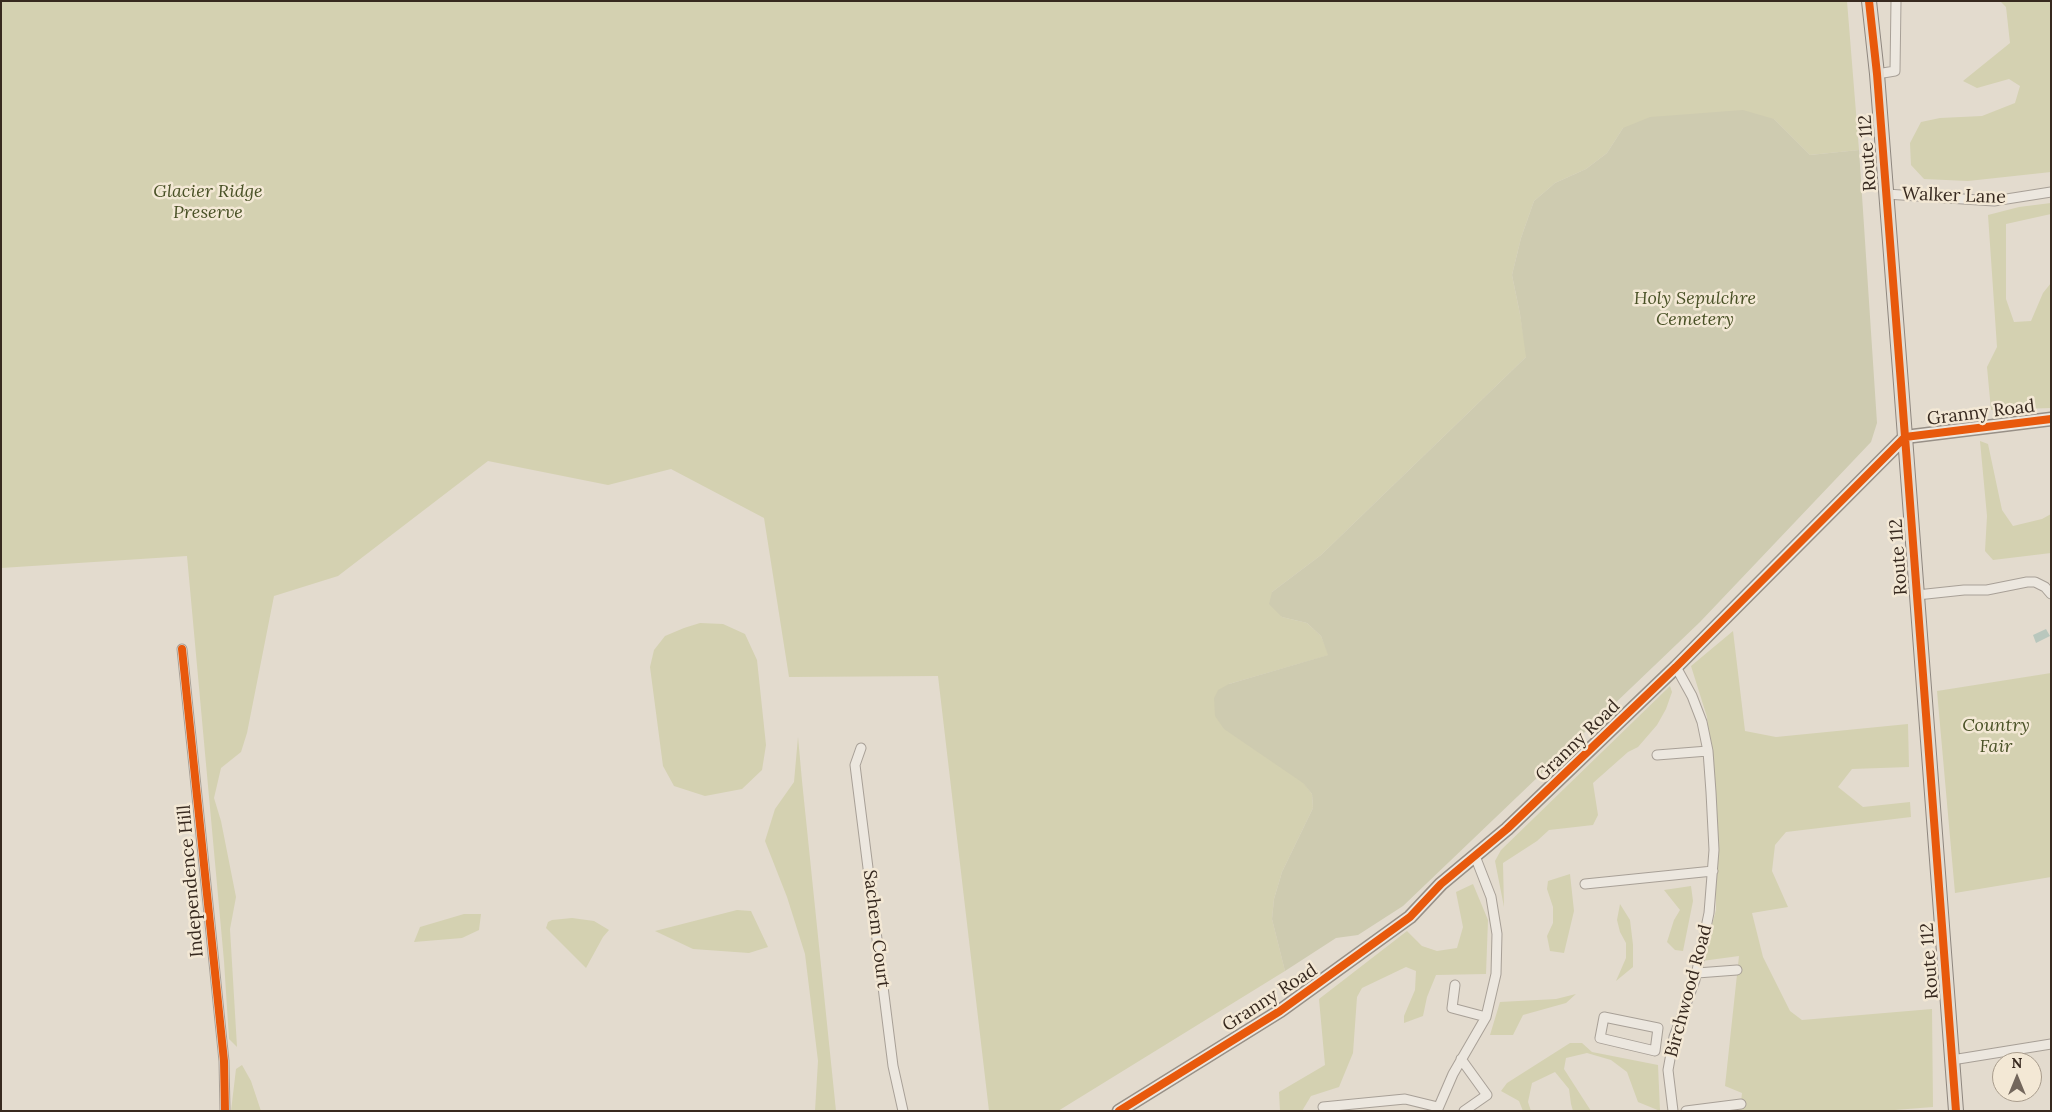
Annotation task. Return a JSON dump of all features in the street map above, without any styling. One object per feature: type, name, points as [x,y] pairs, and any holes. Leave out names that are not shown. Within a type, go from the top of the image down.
[{"type":"main road","name":"Route 112","points":[[1869,1],[1877,74],[1956,1111]]},
{"type":"street","points":[[1877,74],[1894,71],[1896,1]]},
{"type":"street","name":"Walker Lane","points":[[1886,194],[1994,201],[2051,192]]},
{"type":"street","name":"Granny Road","points":[[1119,1111],[1280,1011],[1410,916],[1441,884],[1508,829],[1676,668],[1905,437],[2051,419]]},
{"type":"street","points":[[1917,595],[1964,590],[1987,590],[2027,582],[2035,582],[2045,587],[2051,594]]},
{"type":"street","name":"Independence Hill","points":[[182,649],[224,1060],[225,1111]]},
{"type":"street","name":"Birchwood Road","points":[[1673,1111],[1668,1070],[1674,1037],[1697,973],[1709,913],[1713,871],[1712,792],[1708,751],[1702,722],[1692,696],[1676,668]]},
{"type":"street","name":"Sachem Court","points":[[861,748],[855,765],[893,1066],[903,1111]]},
{"type":"street","points":[[1658,755],[1708,751]]},
{"type":"street","points":[[1323,1107],[1405,1099],[1438,1109],[1461,1059],[1486,1017],[1496,974],[1497,934],[1491,897],[1475,856]]},
{"type":"street","points":[[1585,884],[1713,871]]},
{"type":"street","points":[[1697,973],[1737,970]]},
{"type":"street","points":[[1455,985],[1452,1008],[1486,1017]]},
{"type":"street","points":[[1655,1051],[1658,1028],[1604,1017],[1600,1038],[1671,1056]]},
{"type":"street","points":[[1952,1060],[2051,1044]]},
{"type":"street","points":[[1461,1059],[1488,1095],[1464,1111]]},
{"type":"street","points":[[1686,1111],[1742,1104]]},
{"type":"green space","name":"Glacier Ridge Preserve","points":[[1,1],[1847,1],[1859,150],[1810,155],[1774,119],[1623,128],[1607,153],[1586,169],[1555,183],[1534,201],[1521,238],[1512,275],[1527,356],[1321,555],[1272,592],[1282,617],[1307,623],[1321,636],[1329,655],[1229,684],[1312,794],[1313,808],[1282,872],[1274,899],[1272,919],[1285,971],[1058,1111],[989,1111],[938,676],[789,677],[764,518],[671,469],[608,485],[488,461],[338,576],[274,596],[247,733],[241,752],[221,768],[214,798],[221,821],[236,897],[230,929],[237,1047],[229,1039],[224,961],[187,556],[1,568]]},
{"type":"green space","points":[[2000,1],[2051,1],[2051,172],[1968,181],[1924,179],[1911,165],[1910,143],[1921,122],[1940,118],[1982,116],[2015,103],[2020,86],[2009,79],[1977,88],[1963,81],[2010,43],[2006,7]]},
{"type":"green space","name":"Holy Sepulchre Cemetery","points":[[1743,110],[1774,119],[1810,155],[1859,150],[1877,423],[1871,442],[1700,622],[1403,906],[1358,935],[1336,938],[1285,971],[1272,919],[1274,899],[1282,872],[1313,808],[1312,794],[1303,783],[1224,729],[1215,716],[1214,698],[1218,690],[1229,684],[1328,655],[1321,636],[1307,623],[1282,617],[1269,604],[1272,592],[1321,555],[1526,357],[1512,275],[1521,238],[1534,201],[1555,183],[1586,169],[1607,153],[1623,128],[1650,117]]},
{"type":"green space","points":[[2051,203],[2051,214],[2006,224],[2006,299],[2014,322],[2031,321],[2043,293],[2051,283],[2051,408],[1991,410],[1987,367],[1997,347],[1988,215],[2019,207]]},
{"type":"green space","points":[[1980,441],[1988,444],[2002,510],[2013,526],[2042,519],[2051,514],[2051,553],[1993,560],[1985,551],[1987,516]]},
{"type":"green space","points":[[700,623],[723,624],[745,634],[757,660],[766,745],[762,770],[742,789],[705,796],[674,786],[663,766],[650,667],[654,650],[665,636]]},
{"type":"green space","points":[[1733,631],[1745,731],[1776,737],[1908,724],[1909,767],[1852,769],[1838,787],[1863,807],[1910,802],[1911,817],[1786,832],[1775,845],[1772,871],[1788,907],[1752,913],[1763,957],[1790,1011],[1802,1020],[1932,1009],[1933,1107],[1882,1111],[1740,1111],[1742,1093],[1725,1086],[1739,956],[1702,961],[1716,910],[1715,807],[1707,717],[1691,666]]},
{"type":"green space","name":"Country Fair","points":[[2051,673],[2051,877],[1955,893],[1937,691]]},
{"type":"green space","points":[[1670,686],[1672,692],[1666,709],[1657,725],[1638,747],[1628,752],[1593,783],[1598,815],[1593,825],[1549,830],[1537,841],[1503,863],[1504,907],[1495,861],[1501,850]]},
{"type":"green space","points":[[798,737],[836,1111],[815,1111],[818,1061],[805,954],[787,897],[765,841],[775,809],[794,782]]},
{"type":"green space","points":[[1570,874],[1574,911],[1564,953],[1550,951],[1547,936],[1553,923],[1553,907],[1547,889],[1548,881]]},
{"type":"green space","points":[[1473,884],[1488,920],[1486,974],[1436,975],[1427,997],[1423,1016],[1404,1023],[1404,1016],[1415,990],[1416,971],[1406,967],[1362,988],[1357,997],[1353,1053],[1339,1087],[1311,1096],[1302,1111],[1280,1111],[1279,1092],[1325,1065],[1319,999],[1407,931],[1422,946],[1437,951],[1457,948],[1463,927],[1456,892]]},
{"type":"green space","points":[[1691,886],[1693,901],[1683,951],[1675,950],[1667,942],[1674,920],[1680,910],[1664,890]]},
{"type":"green space","points":[[1620,904],[1630,920],[1633,967],[1616,981],[1626,958],[1626,943],[1620,932],[1617,920]]},
{"type":"green space","points":[[737,910],[751,911],[768,947],[749,953],[693,949],[655,931]]},
{"type":"green space","points":[[464,914],[481,914],[479,930],[462,938],[414,942],[420,927]]},
{"type":"green space","points":[[572,918],[594,921],[609,930],[603,937],[586,968],[546,928],[548,922],[552,920]]},
{"type":"green space","points":[[1576,994],[1566,1003],[1523,1015],[1513,1035],[1490,1035],[1500,1002],[1556,999]]},
{"type":"green space","points":[[1570,1043],[1582,1043],[1592,1052],[1658,1065],[1660,1111],[1638,1102],[1627,1072],[1611,1060],[1587,1053],[1566,1058],[1564,1069],[1591,1111],[1573,1111],[1569,1089],[1555,1072],[1532,1083],[1528,1102],[1531,1111],[1523,1111],[1519,1101],[1501,1091],[1507,1083]]},
{"type":"green space","points":[[242,1065],[251,1081],[261,1111],[231,1111],[236,1069]]},
{"type":"shaded area","points":[[2046,629],[2050,636],[2036,643],[2033,635]]},
{"type":"cycle path","points":[[1869,1],[1877,74],[1956,1111]]},
{"type":"cycle path","points":[[1119,1111],[1280,1011],[1410,917],[1441,884],[1507,829],[1676,667],[1905,437],[2051,419]]},
{"type":"cycle path","points":[[182,649],[224,1061],[225,1111]]}]
